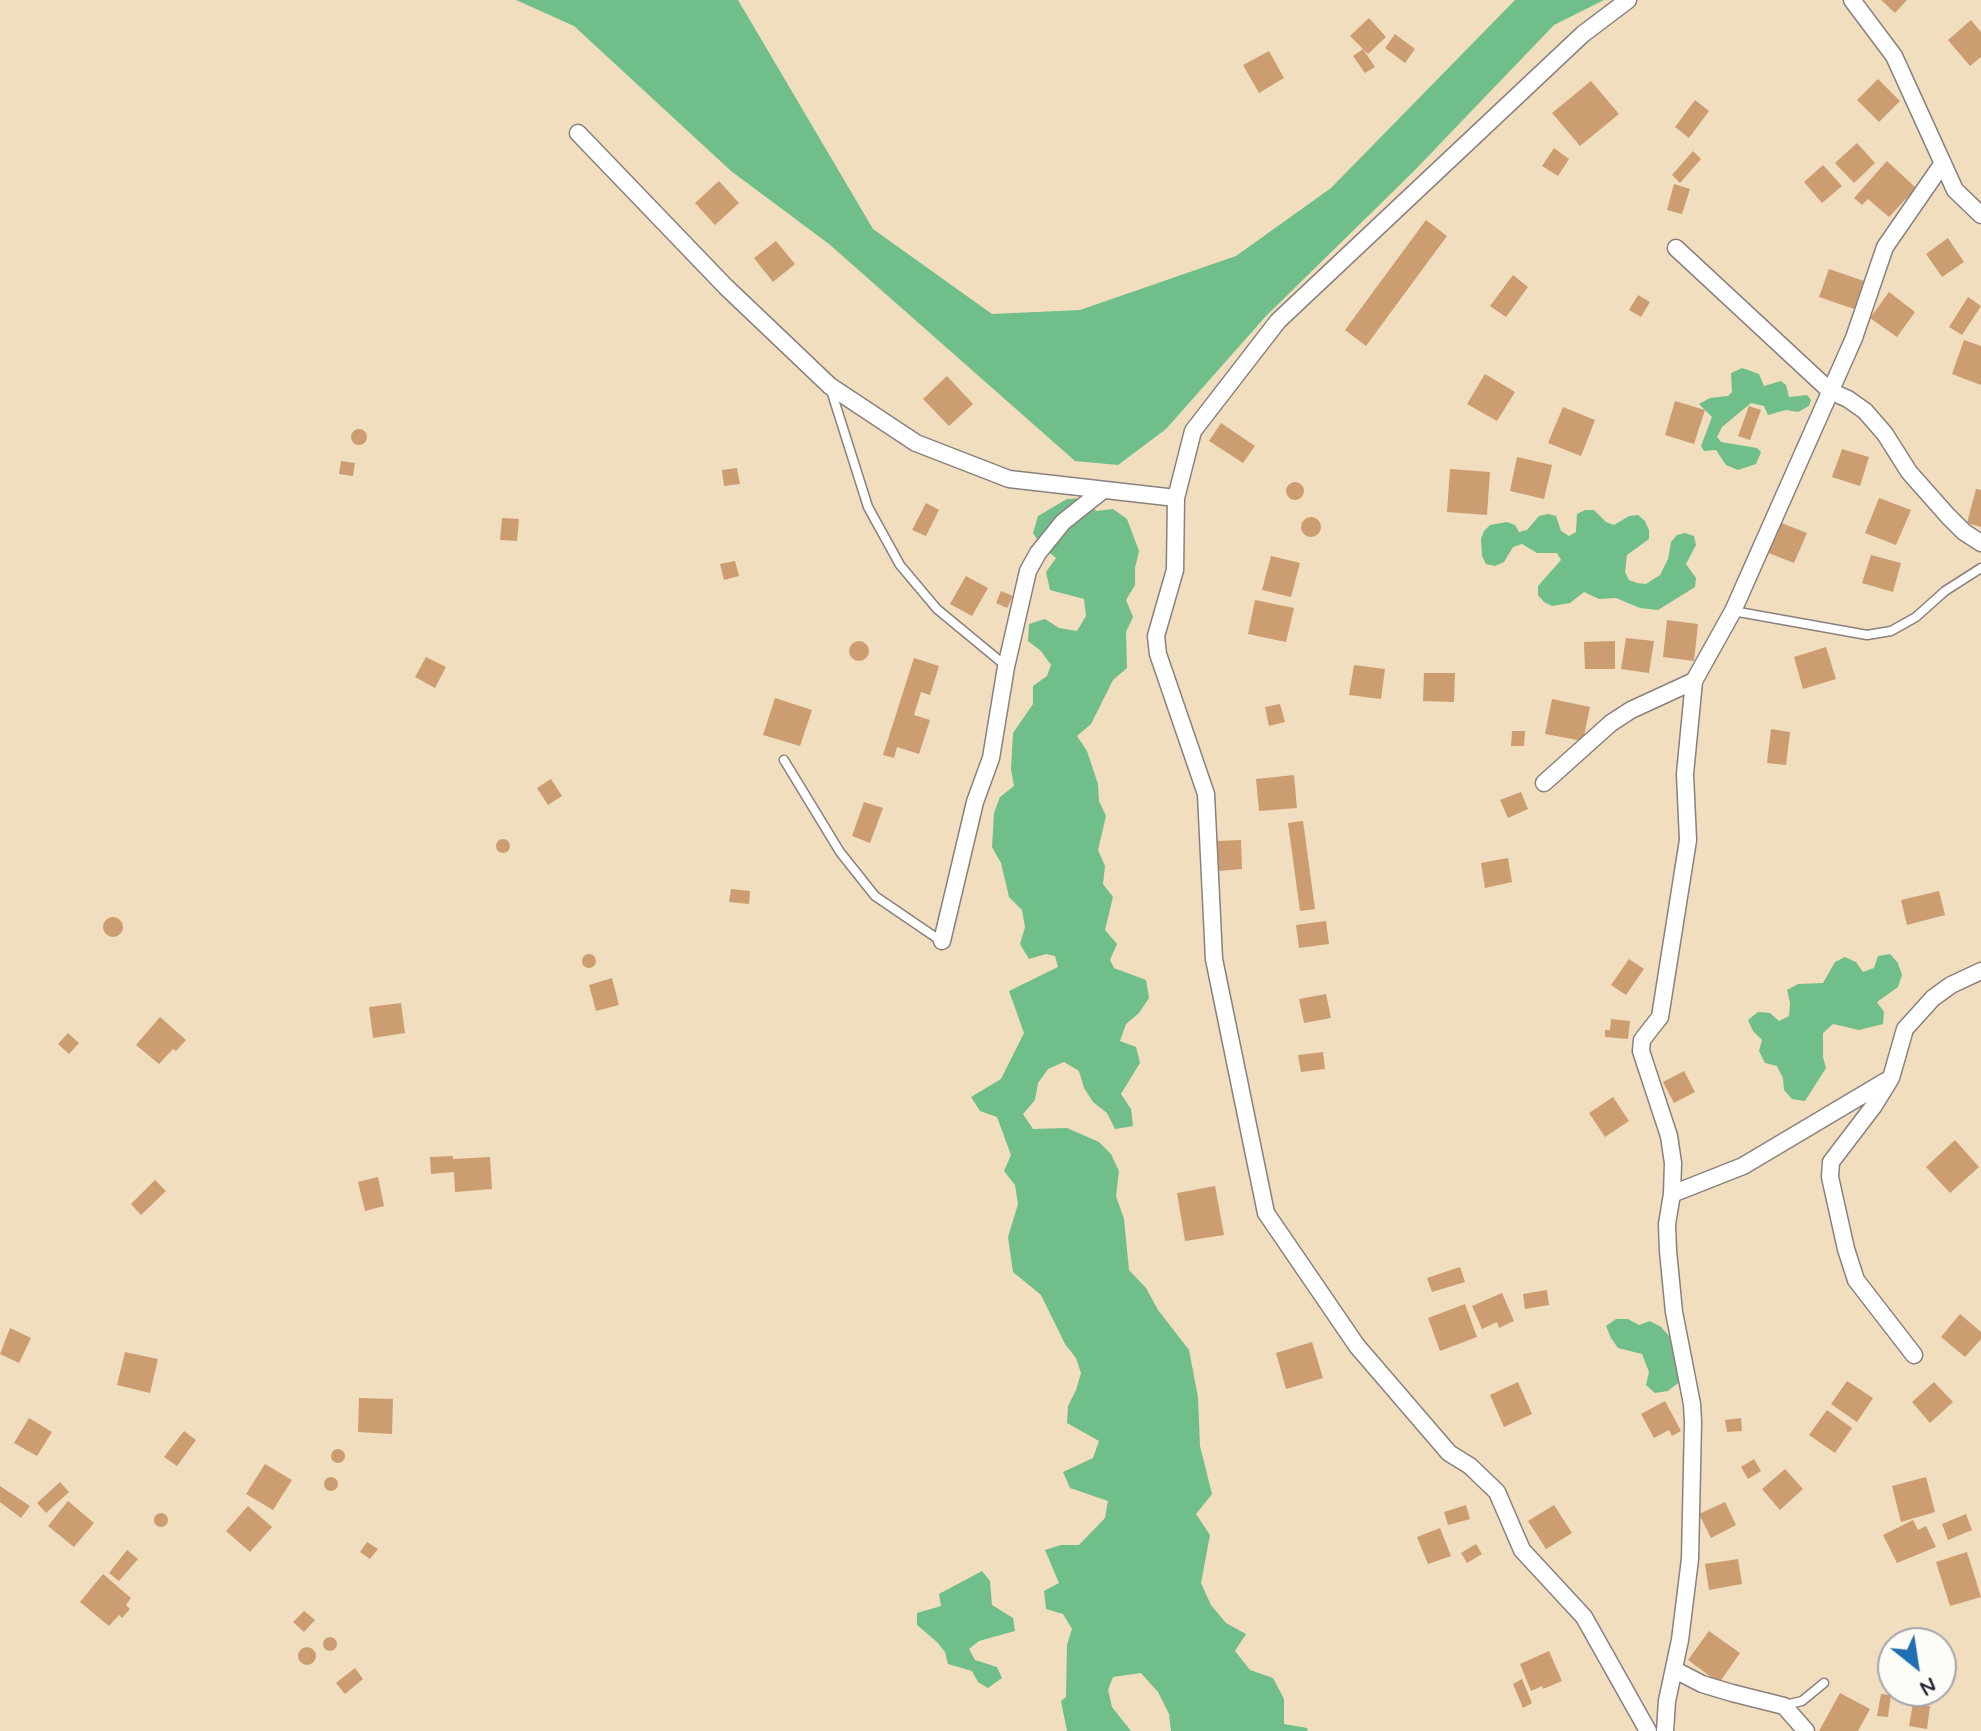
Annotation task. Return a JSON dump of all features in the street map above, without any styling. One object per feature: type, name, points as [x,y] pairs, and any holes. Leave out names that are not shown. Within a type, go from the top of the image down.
[{"type":"street","points":[[1628,0],[1583,34],[1278,321],[1193,431],[1176,498],[1175,570],[1156,636],[1158,654],[1206,794],[1214,959],[1266,1213],[1357,1346],[1449,1453],[1470,1466],[1497,1492],[1522,1550],[1584,1617],[1648,1731]]},
{"type":"street","points":[[1852,0],[1894,56],[1955,190],[1981,215]]},
{"type":"street","points":[[578,133],[726,287],[830,386],[916,443],[1009,479],[1176,498]]},
{"type":"street","points":[[1665,1731],[1690,1559],[1693,1422],[1671,1281],[1667,1224],[1673,1163],[1669,1136],[1641,1051],[1642,1040],[1660,1017],[1688,840],[1685,774],[1694,681],[1733,611],[1854,338],[1885,247],[1943,163]]},
{"type":"street","points":[[1676,248],[1830,391],[1865,411],[1885,434],[1909,472],[1964,532],[1981,543]]},
{"type":"street","points":[[942,941],[975,802],[991,758],[1006,667],[1028,571],[1063,522],[1102,491]]},
{"type":"street","points":[[1544,783],[1611,723],[1631,710],[1694,681]]},
{"type":"street","points":[[1914,1355],[1856,1280],[1830,1177],[1831,1162],[1891,1078],[1905,1029],[1933,998],[1951,985],[1981,971]]},
{"type":"street","points":[[1672,1194],[1743,1166],[1891,1078]]},
{"type":"street","points":[[1675,1670],[1717,1689],[1784,1706],[1806,1731]]},
{"type":"lane","points":[[830,386],[868,507],[900,565],[937,609],[1006,667]]},
{"type":"lane","points":[[1733,611],[1867,635],[1891,631],[1916,617],[1945,591],[1981,568]]},
{"type":"lane","points":[[784,760],[840,852],[875,896],[942,941]]},
{"type":"lane","points":[[1784,1706],[1802,1701],[1824,1683]]},
{"type":"green space","points":[[516,0],[738,0],[873,229],[992,314],[1080,310],[1236,256],[1331,188],[1515,0],[1604,0],[1554,25],[1414,171],[1266,316],[1166,429],[1118,465],[1075,461],[829,244],[731,171],[574,26]]},
{"type":"green space","points":[[1742,368],[1759,374],[1764,386],[1781,381],[1786,385],[1789,397],[1807,395],[1811,400],[1809,406],[1798,412],[1786,410],[1768,415],[1764,406],[1751,403],[1722,427],[1717,437],[1721,442],[1757,448],[1761,452],[1756,464],[1738,470],[1726,465],[1716,450],[1704,451],[1701,446],[1712,417],[1699,404],[1710,398],[1728,396],[1732,392],[1731,373]]},
{"type":"green space","points":[[1084,498],[1096,511],[1113,509],[1127,519],[1139,551],[1135,585],[1126,600],[1133,617],[1126,632],[1127,668],[1113,680],[1091,724],[1077,736],[1087,751],[1098,784],[1099,801],[1106,816],[1098,850],[1105,866],[1103,884],[1113,897],[1105,930],[1117,944],[1110,960],[1114,968],[1146,980],[1149,998],[1139,1013],[1126,1024],[1120,1041],[1136,1047],[1140,1063],[1121,1094],[1131,1109],[1133,1126],[1115,1129],[1107,1113],[1093,1102],[1084,1088],[1079,1071],[1064,1062],[1048,1069],[1038,1083],[1035,1100],[1023,1114],[1033,1129],[1067,1128],[1099,1142],[1111,1154],[1119,1171],[1116,1196],[1124,1219],[1129,1270],[1146,1288],[1158,1310],[1189,1350],[1198,1397],[1200,1446],[1212,1494],[1196,1514],[1210,1535],[1201,1583],[1211,1605],[1226,1623],[1246,1634],[1235,1651],[1250,1670],[1273,1678],[1284,1699],[1284,1724],[1307,1728],[1308,1731],[1171,1731],[1169,1714],[1158,1692],[1141,1673],[1113,1677],[1108,1690],[1112,1707],[1131,1731],[1067,1731],[1061,1701],[1066,1697],[1067,1645],[1072,1629],[1063,1614],[1046,1609],[1044,1591],[1059,1583],[1045,1550],[1061,1545],[1079,1545],[1105,1518],[1108,1501],[1070,1488],[1063,1472],[1093,1458],[1099,1441],[1067,1423],[1068,1406],[1081,1373],[1041,1295],[1013,1272],[1008,1237],[1018,1204],[1015,1185],[1004,1171],[1011,1155],[997,1117],[980,1111],[971,1097],[1001,1079],[1024,1033],[1009,991],[1058,967],[1055,956],[1046,954],[1029,959],[1020,944],[1025,927],[1022,910],[1009,897],[1001,863],[992,847],[994,813],[1000,797],[1014,786],[1011,769],[1013,733],[1033,704],[1033,686],[1047,676],[1051,665],[1041,651],[1028,641],[1029,624],[1045,619],[1059,628],[1077,631],[1086,616],[1084,599],[1050,590],[1046,572],[1056,558],[1042,547],[1033,533],[1038,516],[1067,499]]},
{"type":"green space","points":[[1594,510],[1614,525],[1629,516],[1638,515],[1645,521],[1649,539],[1627,555],[1625,572],[1629,580],[1637,583],[1646,584],[1660,575],[1668,559],[1671,542],[1677,535],[1685,533],[1694,536],[1696,545],[1686,564],[1696,578],[1695,587],[1658,610],[1640,608],[1616,598],[1599,599],[1584,592],[1570,603],[1552,606],[1538,595],[1538,586],[1561,560],[1557,553],[1537,553],[1522,544],[1513,547],[1504,562],[1495,566],[1486,564],[1482,556],[1481,539],[1490,525],[1507,522],[1515,525],[1519,532],[1527,530],[1539,516],[1548,514],[1556,516],[1561,531],[1569,536],[1576,532],[1577,514]]},
{"type":"green space","points":[[1890,954],[1898,963],[1902,975],[1898,987],[1877,1002],[1884,1012],[1883,1024],[1859,1030],[1833,1024],[1823,1033],[1826,1068],[1805,1101],[1792,1099],[1784,1090],[1777,1066],[1765,1063],[1759,1051],[1762,1040],[1748,1020],[1758,1012],[1770,1013],[1779,1021],[1789,1016],[1787,990],[1798,984],[1823,983],[1835,962],[1845,957],[1856,962],[1863,972],[1874,968],[1878,956]]},
{"type":"green space","points":[[1616,1319],[1628,1319],[1639,1325],[1650,1321],[1661,1327],[1669,1336],[1680,1371],[1678,1383],[1668,1391],[1655,1393],[1646,1385],[1649,1372],[1642,1354],[1618,1348],[1611,1338],[1606,1326]]},
{"type":"green space","points":[[982,1571],[990,1581],[992,1605],[1013,1618],[1015,1631],[979,1641],[969,1649],[975,1660],[997,1667],[1002,1678],[988,1688],[978,1682],[972,1671],[948,1664],[945,1652],[917,1625],[917,1613],[941,1606],[939,1594]]},
{"type":"building","points":[[1881,0],[1907,0],[1895,13]]},
{"type":"building","points":[[1369,18],[1386,37],[1368,54],[1350,36]]},
{"type":"building","points":[[1971,20],[1981,32],[1981,57],[1970,66],[1948,40]]},
{"type":"building","points":[[1395,34],[1415,49],[1405,63],[1385,48]]},
{"type":"building","points":[[1363,49],[1375,67],[1365,73],[1353,56]]},
{"type":"building","points":[[1269,51],[1284,78],[1259,93],[1243,65]]},
{"type":"building","points":[[1878,79],[1900,101],[1879,122],[1857,100]]},
{"type":"building","points":[[1591,81],[1619,114],[1580,146],[1552,113]]},
{"type":"building","points":[[1695,100],[1709,111],[1689,138],[1675,127]]},
{"type":"building","points":[[1857,143],[1875,163],[1854,183],[1835,163]]},
{"type":"building","points":[[1554,148],[1569,159],[1558,176],[1542,166]]},
{"type":"building","points":[[1693,151],[1701,159],[1680,183],[1672,175]]},
{"type":"building","points":[[1887,161],[1916,188],[1889,217],[1868,199],[1862,205],[1854,198]]},
{"type":"building","points":[[1823,165],[1842,186],[1822,203],[1804,182]]},
{"type":"building","points":[[719,181],[739,203],[715,225],[695,203]]},
{"type":"building","points":[[1674,184],[1690,189],[1682,214],[1667,210]]},
{"type":"building","points":[[1426,220],[1447,236],[1366,346],[1345,330]]},
{"type":"building","points":[[1948,238],[1964,262],[1942,277],[1926,254]]},
{"type":"building","points":[[776,241],[795,264],[773,282],[754,258]]},
{"type":"building","points":[[1829,269],[1864,281],[1854,309],[1819,297]]},
{"type":"building","points":[[1513,275],[1528,287],[1506,317],[1490,306]]},
{"type":"building","points":[[1889,292],[1915,312],[1897,337],[1870,318]]},
{"type":"building","points":[[1638,295],[1650,302],[1641,317],[1629,310]]},
{"type":"building","points":[[1968,297],[1981,306],[1962,335],[1949,327]]},
{"type":"building","points":[[1964,340],[1981,346],[1981,385],[1952,374]]},
{"type":"building","points":[[1485,374],[1515,392],[1497,421],[1467,404]]},
{"type":"building","points":[[947,376],[973,404],[949,426],[923,399]]},
{"type":"building","points":[[1675,401],[1705,410],[1694,444],[1665,435]]},
{"type":"building","points":[[1749,406],[1761,410],[1750,440],[1738,436]]},
{"type":"building","points":[[1563,407],[1595,420],[1581,456],[1548,443]]},
{"type":"building","points":[[1221,423],[1255,446],[1243,463],[1209,441]]},
{"type":"building","points":[[356,429],[362,429],[367,437],[365,443],[356,445],[351,440],[351,434]]},
{"type":"building","points":[[1842,449],[1869,457],[1860,486],[1832,477]]},
{"type":"building","points":[[1517,457],[1552,465],[1544,499],[1510,491]]},
{"type":"building","points":[[341,461],[355,463],[353,476],[339,474]]},
{"type":"building","points":[[737,468],[740,484],[724,486],[722,470]]},
{"type":"building","points":[[1450,469],[1490,472],[1487,515],[1447,512]]},
{"type":"building","points":[[1295,482],[1304,491],[1295,500],[1286,491]]},
{"type":"building","points":[[1976,489],[1981,490],[1981,527],[1967,523]]},
{"type":"building","points":[[1879,498],[1911,510],[1896,545],[1865,533]]},
{"type":"building","points":[[926,503],[939,510],[926,536],[912,530]]},
{"type":"building","points":[[1311,517],[1318,520],[1321,527],[1318,534],[1311,537],[1304,534],[1301,527],[1304,520]]},
{"type":"building","points":[[502,518],[519,519],[517,541],[500,540]]},
{"type":"building","points":[[1779,522],[1807,533],[1794,563],[1766,552]]},
{"type":"building","points":[[1871,555],[1901,563],[1893,592],[1862,583]]},
{"type":"building","points":[[1271,556],[1300,563],[1291,597],[1262,590]]},
{"type":"building","points":[[735,561],[739,576],[724,580],[720,564]]},
{"type":"building","points":[[966,576],[988,588],[972,616],[950,604]]},
{"type":"building","points":[[1001,591],[1013,596],[1007,608],[996,603]]},
{"type":"building","points":[[1255,600],[1294,608],[1286,642],[1248,634]]},
{"type":"building","points":[[1667,620],[1698,624],[1694,661],[1663,657]]},
{"type":"building","points":[[1626,638],[1654,641],[1649,673],[1621,669]]},
{"type":"building","points":[[859,641],[866,644],[869,651],[866,658],[859,661],[852,658],[849,651],[852,644]]},
{"type":"building","points":[[1615,641],[1615,669],[1585,669],[1584,642]]},
{"type":"building","points":[[1826,647],[1836,679],[1803,689],[1794,657]]},
{"type":"building","points":[[426,657],[446,667],[435,688],[415,677]]},
{"type":"building","points":[[914,658],[939,666],[930,695],[921,692],[914,715],[930,720],[919,754],[897,747],[894,758],[883,755]]},
{"type":"building","points":[[1354,665],[1385,669],[1381,699],[1349,695]]},
{"type":"building","points":[[1424,673],[1455,673],[1454,702],[1423,701]]},
{"type":"building","points":[[775,698],[812,710],[800,746],[763,735]]},
{"type":"building","points":[[1552,699],[1590,707],[1583,741],[1545,734]]},
{"type":"building","points":[[1280,704],[1285,722],[1269,726],[1265,707]]},
{"type":"building","points":[[1771,729],[1790,732],[1786,765],[1767,763]]},
{"type":"building","points":[[1512,731],[1525,731],[1524,746],[1511,746]]},
{"type":"building","points":[[1294,775],[1297,808],[1259,811],[1256,779]]},
{"type":"building","points":[[551,779],[562,796],[548,805],[537,788]]},
{"type":"building","points":[[1521,792],[1528,809],[1508,818],[1500,800]]},
{"type":"building","points":[[864,802],[883,808],[870,843],[852,836]]},
{"type":"building","points":[[1303,821],[1315,909],[1300,911],[1288,823]]},
{"type":"building","points":[[503,839],[510,846],[503,853],[496,846]]},
{"type":"building","points":[[1241,840],[1242,869],[1218,871],[1217,841]]},
{"type":"building","points":[[1508,858],[1512,882],[1485,888],[1481,863]]},
{"type":"building","points":[[731,889],[750,891],[749,904],[729,902]]},
{"type":"building","points":[[1939,891],[1945,915],[1907,925],[1901,900]]},
{"type":"building","points":[[113,917],[120,920],[123,927],[120,934],[113,937],[106,934],[103,927],[106,920]]},
{"type":"building","points":[[1326,921],[1329,944],[1299,948],[1296,925]]},
{"type":"building","points":[[589,954],[596,961],[589,968],[582,961]]},
{"type":"building","points":[[1629,959],[1644,969],[1626,995],[1611,985]]},
{"type":"building","points":[[612,978],[619,1005],[596,1011],[589,985]]},
{"type":"building","points":[[1326,994],[1331,1018],[1304,1023],[1299,999]]},
{"type":"building","points":[[401,1003],[405,1033],[373,1038],[369,1007]]},
{"type":"building","points":[[160,1017],[186,1040],[159,1064],[136,1045]]},
{"type":"building","points":[[1611,1019],[1630,1021],[1628,1039],[1605,1037],[1605,1030],[1610,1030]]},
{"type":"building","points":[[68,1033],[79,1043],[69,1054],[58,1044]]},
{"type":"building","points":[[1323,1052],[1325,1069],[1301,1072],[1298,1055]]},
{"type":"building","points":[[1684,1071],[1695,1092],[1674,1103],[1663,1082]]},
{"type":"building","points":[[1613,1097],[1629,1121],[1605,1137],[1589,1113]]},
{"type":"building","points":[[1955,1140],[1979,1167],[1950,1193],[1926,1167]]},
{"type":"building","points":[[453,1156],[453,1159],[490,1157],[492,1189],[455,1192],[454,1172],[431,1174],[430,1157]]},
{"type":"building","points":[[378,1177],[384,1206],[365,1211],[358,1182]]},
{"type":"building","points":[[155,1180],[166,1191],[141,1215],[131,1204]]},
{"type":"building","points":[[1215,1186],[1224,1235],[1185,1241],[1177,1193]]},
{"type":"building","points":[[1460,1267],[1465,1282],[1432,1292],[1427,1278]]},
{"type":"building","points":[[1547,1290],[1549,1305],[1525,1309],[1523,1294]]},
{"type":"building","points":[[1502,1293],[1514,1321],[1499,1328],[1497,1322],[1482,1329],[1472,1306]]},
{"type":"building","points":[[1465,1304],[1477,1337],[1440,1351],[1428,1318]]},
{"type":"building","points":[[1960,1314],[1981,1332],[1981,1339],[1965,1357],[1941,1337]]},
{"type":"building","points":[[10,1328],[31,1338],[19,1363],[0,1354]]},
{"type":"building","points":[[1312,1342],[1323,1378],[1286,1389],[1276,1353]]},
{"type":"building","points":[[125,1352],[158,1359],[150,1393],[117,1385]]},
{"type":"building","points":[[1847,1381],[1873,1398],[1857,1422],[1831,1404]]},
{"type":"building","points":[[1518,1382],[1532,1414],[1504,1427],[1490,1395]]},
{"type":"building","points":[[1934,1382],[1953,1402],[1930,1423],[1912,1402]]},
{"type":"building","points":[[359,1398],[393,1399],[392,1434],[358,1432]]},
{"type":"building","points":[[1665,1401],[1681,1431],[1672,1436],[1669,1430],[1654,1438],[1641,1414]]},
{"type":"building","points":[[1827,1410],[1852,1428],[1835,1453],[1809,1435]]},
{"type":"building","points":[[29,1418],[52,1432],[37,1456],[14,1443]]},
{"type":"building","points":[[1741,1418],[1742,1431],[1727,1432],[1725,1420]]},
{"type":"building","points":[[184,1431],[196,1440],[177,1466],[164,1457]]},
{"type":"building","points":[[338,1449],[345,1456],[338,1463],[331,1456]]},
{"type":"building","points":[[1754,1459],[1761,1471],[1748,1479],[1741,1467]]},
{"type":"building","points":[[265,1464],[292,1480],[273,1510],[246,1494]]},
{"type":"building","points":[[1785,1469],[1803,1489],[1780,1510],[1762,1489]]},
{"type":"building","points":[[331,1477],[338,1484],[331,1491],[324,1484]]},
{"type":"building","points":[[1926,1477],[1935,1512],[1901,1522],[1892,1486]]},
{"type":"building","points":[[60,1482],[69,1492],[46,1513],[37,1503]]},
{"type":"building","points":[[0,1486],[30,1506],[21,1518],[0,1502]]},
{"type":"building","points":[[68,1501],[94,1523],[74,1547],[48,1526]]},
{"type":"building","points":[[1725,1502],[1736,1525],[1711,1538],[1699,1514]]},
{"type":"building","points":[[1466,1505],[1470,1519],[1448,1525],[1444,1512]]},
{"type":"building","points":[[1554,1505],[1572,1533],[1546,1549],[1528,1521]]},
{"type":"building","points":[[248,1506],[272,1527],[250,1552],[226,1531]]},
{"type":"building","points":[[161,1513],[168,1520],[161,1527],[154,1520]]},
{"type":"building","points":[[1966,1514],[1972,1530],[1948,1540],[1942,1524]]},
{"type":"building","points":[[1913,1520],[1918,1530],[1926,1526],[1936,1547],[1897,1563],[1883,1535]]},
{"type":"building","points":[[1440,1528],[1451,1556],[1428,1564],[1417,1537]]},
{"type":"building","points":[[367,1542],[378,1549],[370,1559],[360,1552]]},
{"type":"building","points":[[1476,1544],[1482,1554],[1467,1563],[1461,1553]]},
{"type":"building","points":[[127,1550],[138,1559],[119,1581],[109,1573]]},
{"type":"building","points":[[1967,1552],[1981,1597],[1950,1606],[1936,1562]]},
{"type":"building","points":[[1738,1559],[1742,1584],[1709,1590],[1705,1564]]},
{"type":"building","points":[[103,1574],[131,1598],[126,1605],[130,1609],[109,1626],[80,1602]]},
{"type":"building","points":[[304,1611],[315,1620],[304,1632],[293,1622]]},
{"type":"building","points":[[1709,1631],[1740,1653],[1719,1683],[1688,1660]]},
{"type":"building","points":[[330,1637],[337,1644],[330,1651],[323,1644]]},
{"type":"building","points":[[307,1647],[316,1656],[307,1665],[298,1656]]},
{"type":"building","points":[[1549,1651],[1562,1681],[1531,1691],[1520,1664]]},
{"type":"building","points":[[355,1668],[363,1679],[345,1694],[336,1683]]},
{"type":"building","points":[[1522,1679],[1532,1703],[1523,1708],[1513,1684]]},
{"type":"building","points":[[1840,1693],[1870,1709],[1858,1731],[1819,1731]]},
{"type":"building","points":[[1879,1707],[1889,1707],[1888,1717],[1877,1716]]},
{"type":"building","points":[[1912,1707],[1930,1707],[1927,1729],[1909,1726]]}]
